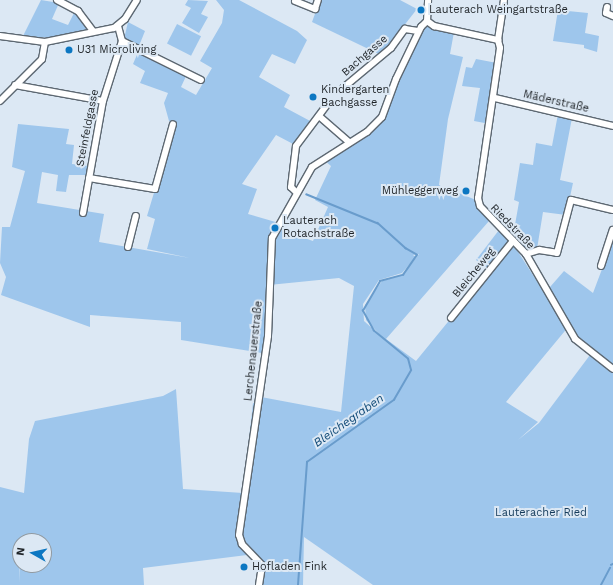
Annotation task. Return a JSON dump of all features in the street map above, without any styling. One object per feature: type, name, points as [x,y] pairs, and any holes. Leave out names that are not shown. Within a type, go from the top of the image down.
[{"type":"street","points":[[57,0],[78,11],[93,31]]},
{"type":"street","points":[[0,36],[45,42],[118,26],[136,0]]},
{"type":"street","points":[[295,1],[315,9],[318,0]]},
{"type":"street","points":[[428,0],[426,22],[434,26],[498,40]]},
{"type":"street","name":"Riedstraße","points":[[504,0],[498,40],[500,48],[495,98],[478,198],[486,216],[526,254],[575,339],[613,369]]},
{"type":"street","points":[[607,7],[606,13],[613,16]]},
{"type":"street","name":"Lerchenauerstraße","points":[[259,585],[262,565],[242,544],[239,531],[269,330],[269,250],[296,192],[312,167],[382,117],[418,31],[426,22]]},
{"type":"street","points":[[118,26],[122,41],[201,80]]},
{"type":"street","name":"Bachgasse","points":[[343,88],[392,48],[405,29],[418,31]]},
{"type":"street","name":"Steinfeldgasse","points":[[83,212],[102,101],[122,41]]},
{"type":"street","points":[[0,101],[42,59],[45,42]]},
{"type":"street","points":[[15,85],[102,101]]},
{"type":"street","name":"Mäderstraße","points":[[495,98],[613,126]]},
{"type":"street","points":[[296,192],[290,188],[296,146],[326,106]]},
{"type":"street","points":[[319,116],[349,142]]},
{"type":"street","points":[[89,178],[155,189],[173,124]]},
{"type":"street","points":[[526,254],[539,250],[557,253],[571,200],[613,210]]},
{"type":"street","points":[[128,247],[136,216]]},
{"type":"street","points":[[601,266],[613,230]]},
{"type":"street","name":"Bleicheweg","points":[[451,318],[513,241]]},
{"type":"green space","points":[[41,0],[59,3],[52,19],[68,25],[75,11],[88,29],[54,38],[23,36]]},
{"type":"green space","points":[[188,0],[208,1],[201,14],[208,17],[199,33],[182,23],[191,8],[185,5]]},
{"type":"green space","name":"Lauteracher Ried","points":[[216,0],[239,0],[297,31],[307,40],[295,64],[272,54],[259,77],[290,95],[284,107],[312,122],[295,145],[276,135],[242,184],[257,189],[248,214],[279,223],[278,229],[313,241],[328,207],[315,200],[331,166],[324,160],[378,124],[389,109],[394,89],[424,26],[454,32],[450,54],[463,57],[448,119],[439,185],[476,200],[489,221],[386,339],[416,361],[510,246],[515,247],[540,286],[550,287],[564,271],[593,293],[613,240],[613,366],[592,352],[569,326],[506,402],[538,422],[518,440],[539,423],[590,355],[613,369],[613,585],[373,585],[304,537],[303,585],[256,585],[258,566],[247,555],[143,568],[144,585],[0,585],[0,487],[24,493],[29,439],[35,421],[163,396],[176,389],[183,489],[243,493],[253,403],[260,405],[261,397],[341,412],[354,286],[339,278],[269,285],[268,354],[181,340],[181,322],[90,315],[90,327],[1,295],[6,277],[0,263],[2,227],[10,227],[25,171],[12,167],[18,124],[69,129],[66,144],[74,145],[72,164],[89,166],[86,175],[69,175],[66,192],[56,191],[58,175],[42,172],[37,203],[104,214],[99,242],[190,258],[147,249],[155,219],[147,216],[175,123],[169,121],[164,103],[168,93],[140,83],[145,71],[133,64],[139,50],[187,74],[181,87],[196,95],[212,68],[200,61],[222,23],[224,10]],"holes":[[[419,254],[403,275],[382,281],[365,305],[366,320],[383,338],[364,321],[363,304],[379,280],[402,273],[416,257],[413,255]]]},
{"type":"green space","points":[[320,0],[400,0],[417,9],[381,55],[312,22]]},
{"type":"green space","points":[[558,10],[588,13],[585,33],[599,36],[597,52],[584,48],[584,45],[553,41]]},
{"type":"green space","points":[[128,22],[145,31],[139,46],[124,39]]},
{"type":"green space","points":[[177,24],[201,36],[191,56],[167,44]]},
{"type":"green space","points":[[476,59],[497,63],[490,124],[474,121],[480,88],[462,86],[466,67],[472,68]]},
{"type":"green space","points":[[558,114],[572,118],[560,180],[573,183],[566,215],[543,212],[537,249],[527,252],[513,236],[519,202],[514,200],[520,163],[533,165],[536,143],[552,146]]},
{"type":"green space","points":[[499,230],[509,243],[488,269],[476,260]]},
{"type":"waterway","name":"Bleichegraben","points":[[298,585],[307,462],[394,400],[411,370],[408,359],[374,331],[363,311],[380,281],[403,275],[417,255],[406,249],[378,224],[307,195]]},
{"type":"waterway","points":[[601,585],[610,568]]},
{"type":"place","name":"Lauterach Weingartstraße","points":[[421,10]]},
{"type":"place","name":"U31 Microliving","points":[[69,50]]},
{"type":"place","name":"Kindergarten Bachgasse","points":[[313,97]]},
{"type":"place","name":"Mühleggerweg","points":[[466,191]]},
{"type":"place","name":"Lauterach Rotachstraße","points":[[275,228]]},
{"type":"place","name":"Hofladen Fink","points":[[244,567]]}]
